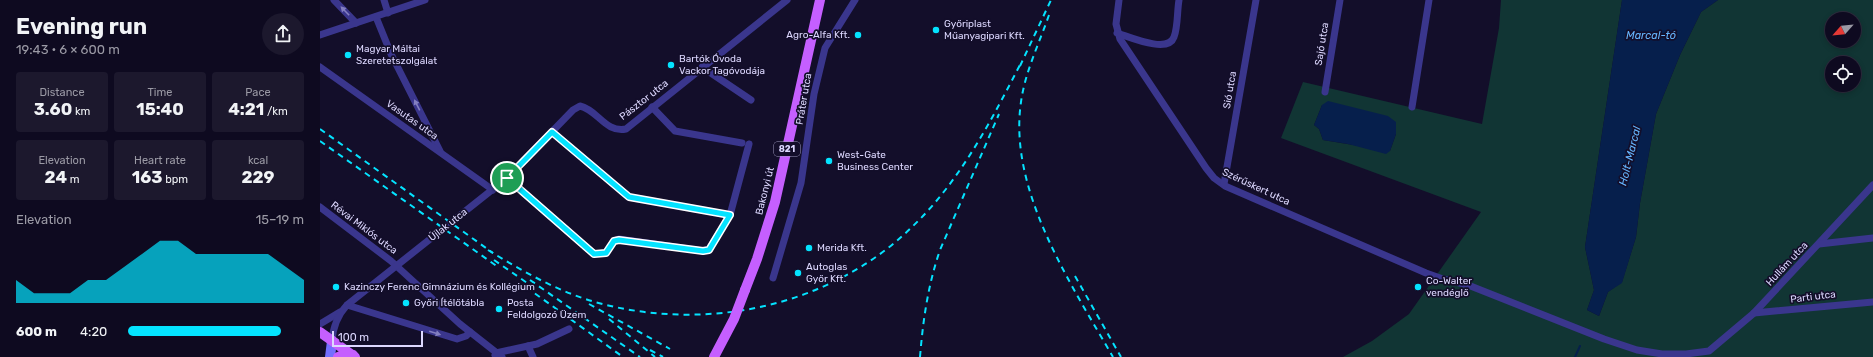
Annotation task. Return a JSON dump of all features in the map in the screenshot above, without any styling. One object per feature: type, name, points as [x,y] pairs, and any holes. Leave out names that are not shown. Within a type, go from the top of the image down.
[{"type":"main road","name":"Bakonyi út","points":[[714,357],[734,319],[766,234],[778,189],[817,2]]},
{"type":"main road","points":[[320,332],[354,356]]},
{"type":"main road","points":[[338,357],[345,354],[354,356]]},
{"type":"street","points":[[334,0],[356,23]]},
{"type":"street","points":[[384,0],[388,13]]},
{"type":"street","points":[[320,35],[425,0]]},
{"type":"street","name":"Pásztor utca","points":[[586,108],[609,127],[619,130],[626,129],[786,0]]},
{"type":"street","name":"Práter utca","points":[[773,278],[801,183],[814,94],[825,48],[855,0]]},
{"type":"street","points":[[1119,0],[1117,33],[1165,46],[1172,42],[1175,36],[1179,0]]},
{"type":"street","name":"Sió utca","points":[[1224,184],[1256,0]]},
{"type":"street","name":"Sajó utca","points":[[1325,92],[1340,0]]},
{"type":"street","points":[[1412,107],[1429,0]]},
{"type":"street","points":[[376,17],[391,54],[440,153]]},
{"type":"street","name":"Szérűskert utca","points":[[1117,33],[1206,168],[1214,178],[1224,184],[1426,273],[1460,284],[1468,284],[1604,339],[1637,350],[1662,354],[1686,354],[1709,351]]},
{"type":"street","name":"Vasutas utca","points":[[320,67],[493,190]]},
{"type":"street","points":[[702,67],[751,100]]},
{"type":"street","name":"Újlak utca","points":[[330,357],[333,329],[345,307],[507,178],[573,110],[580,106],[586,108]]},
{"type":"street","points":[[507,178],[594,254],[606,253],[614,241],[619,240],[703,251],[709,250],[730,215],[746,143],[675,131],[652,107]]},
{"type":"street","points":[[552,132],[629,197],[730,215]]},
{"type":"street","name":"Hullám utca","points":[[1709,351],[1754,313],[1873,185]]},
{"type":"street","name":"Révai Miklós utca","points":[[320,208],[396,265],[497,356]]},
{"type":"street","points":[[1819,244],[1873,238]]},
{"type":"street","name":"Parti utca","points":[[1754,313],[1873,302]]},
{"type":"street","points":[[320,324],[345,307],[457,340],[466,336],[470,332]]},
{"type":"street","points":[[497,356],[528,346],[569,329]]},
{"type":"street","points":[[528,346],[533,357]]},
{"type":"green space","points":[[1501,0],[1622,0],[1585,247],[1594,290],[1587,310],[1599,316],[1608,292],[1622,282],[1636,237],[1640,203],[1656,114],[1680,55],[1701,12],[1718,0],[1873,0],[1873,357],[1343,357],[1372,341],[1409,314],[1481,212],[1281,138],[1303,82],[1482,124],[1499,28]],"holes":[[[1322,105],[1396,123],[1396,134],[1390,151],[1323,140],[1319,129],[1314,125]]]},
{"type":"water","name":"Marcal-tó","points":[[1622,0],[1718,0],[1701,12],[1680,55],[1656,114],[1640,203],[1636,237],[1622,283],[1608,292],[1599,316],[1587,310],[1594,290],[1585,247]]},
{"type":"water","points":[[1328,101],[1388,116],[1396,122],[1396,134],[1390,151],[1386,154],[1348,144],[1323,140],[1319,129],[1314,125],[1322,105]]},
{"type":"waterway","name":"Holt-Marcal","points":[[1575,357],[1580,346]]},
{"type":"railway","points":[[1020,66],[1051,0]]},
{"type":"railway","points":[[1049,15],[1029,69],[1021,102],[1019,135],[1024,169],[1033,202],[1046,235],[1079,299],[1113,357]]},
{"type":"railway","points":[[488,250],[527,273],[567,292],[595,302],[637,311],[680,315],[722,313],[764,306],[805,294],[844,276],[880,254],[913,226],[930,208],[961,169],[987,127],[1022,61]]},
{"type":"railway","points":[[920,357],[932,276],[940,250],[999,114]]},
{"type":"railway","points":[[320,129],[493,253]]},
{"type":"railway","points":[[320,141],[498,267]]},
{"type":"railway","points":[[494,260],[533,287]]},
{"type":"railway","points":[[1075,276],[1121,357]]},
{"type":"railway","points":[[530,280],[640,357]]},
{"type":"railway","points":[[526,287],[623,357]]},
{"type":"railway","points":[[589,304],[670,349]]},
{"type":"railway","points":[[609,319],[655,357]]},
{"type":"railway","points":[[650,350],[663,357]]},
{"type":"place","name":"Győriplast Műanyagipari Kft.","points":[[936,30]]},
{"type":"place","name":"Agro-Alfa Kft.","points":[[858,35]]},
{"type":"place","name":"Magyar Máltai Szeretetszolgálat","points":[[348,55]]},
{"type":"place","name":"Bartók Óvoda Vackor Tagóvodája","points":[[671,65]]},
{"type":"place","name":"West-Gate Business Center","points":[[829,161]]},
{"type":"place","name":"Merida Kft.","points":[[809,248]]},
{"type":"place","name":"Autoglas Győr Kft.","points":[[798,273]]},
{"type":"place","name":"Kazinczy Ferenc Gimnázium és Kollégium","points":[[336,287]]},
{"type":"place","name":"Co-Walter vendéglő","points":[[1418,287]]},
{"type":"place","name":"Győri Ítélőtábla","points":[[406,303]]},
{"type":"place","name":"Posta Feldolgozó Üzem","points":[[499,309]]},
{"type":"route","points":[[552,132],[629,197],[730,215],[709,250],[703,251],[619,240],[614,241],[606,253],[594,254],[507,178],[552,132]]}]
